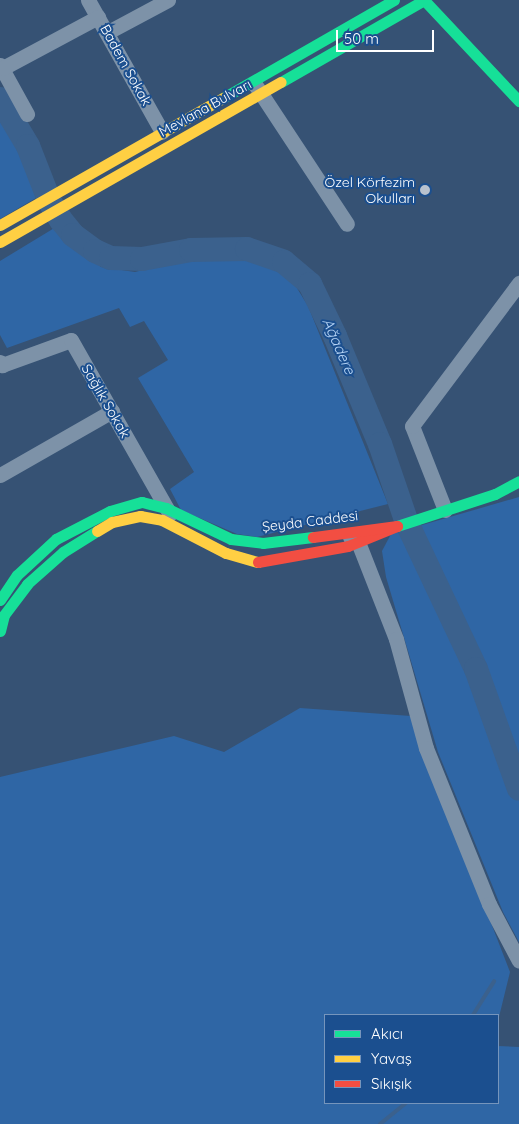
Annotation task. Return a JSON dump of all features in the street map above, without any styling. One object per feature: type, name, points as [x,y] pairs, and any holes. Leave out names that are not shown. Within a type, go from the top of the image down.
[{"type":"street","name":"Badem Sokak","points":[[88,0],[108,32],[162,132]]},
{"type":"street","points":[[108,32],[168,0]]},
{"type":"street","name":"Mevlana Bulvarı","points":[[0,225],[394,0]]},
{"type":"street","points":[[424,0],[515,91]]},
{"type":"street","name":"Mevlana Bulvarı","points":[[0,242],[424,0]]},
{"type":"street","points":[[27,114],[1,66],[98,17]]},
{"type":"street","points":[[253,80],[347,224]]},
{"type":"street","points":[[445,510],[412,426],[519,283]]},
{"type":"street","name":"Sağlık Sokak","points":[[0,364],[71,340],[178,529]]},
{"type":"street","points":[[0,475],[112,411]]},
{"type":"street","name":"Şeyda Caddesi","points":[[0,600],[22,580],[112,522],[140,516],[162,520],[226,553],[259,562],[358,542],[397,526],[495,494],[519,481]]},
{"type":"street","name":"Şeyda Caddesi","points":[[0,631],[4,615],[22,580],[56,539],[110,511],[142,502],[166,508],[232,538],[263,543],[397,526]]},
{"type":"street","points":[[343,532],[358,542],[396,639],[426,748],[489,904],[519,961]]},
{"type":"street","points":[[0,583],[22,580]]},
{"type":"shaded area","points":[[0,115],[18,147],[36,198],[0,219]]},
{"type":"shaded area","points":[[56,227],[101,267],[135,272],[171,263],[234,258],[268,265],[292,280],[308,306],[388,504],[257,537],[237,534],[181,510],[170,489],[194,472],[138,378],[168,360],[144,321],[130,327],[119,308],[7,348],[0,335],[0,261]]},
{"type":"shaded area","points":[[519,497],[519,942],[503,912],[438,752],[386,577],[382,551],[391,534]]},
{"type":"shaded area","points":[[300,708],[411,716],[510,972],[499,1017],[499,1014],[324,1014],[324,1104],[499,1104],[499,1046],[519,1047],[519,1124],[0,1124],[0,777],[174,736],[224,752]]},
{"type":"waterway","name":"Ağadere","points":[[0,99],[28,146],[50,202],[61,220],[73,235],[95,251],[111,258],[142,259],[191,250],[247,249],[284,262],[310,284],[335,336],[380,444],[407,523],[476,669],[519,789]]},
{"type":"waterway","points":[[474,1014],[494,981]]},
{"type":"waterway","points":[[380,1124],[405,1104]]},
{"type":"traffic: fast","points":[[223,98],[394,0]]},
{"type":"traffic: fast","points":[[424,0],[519,101]]},
{"type":"traffic: fast","points":[[281,82],[424,0]]},
{"type":"traffic: fast","points":[[397,526],[495,494],[519,481]]},
{"type":"traffic: fast","points":[[0,600],[17,575],[56,539],[110,511],[142,502],[166,508],[231,539],[263,543],[313,537]]},
{"type":"traffic: fast","points":[[0,631],[4,615],[27,584],[63,552],[97,531]]},
{"type":"traffic: slow","points":[[0,242],[281,82]]},
{"type":"traffic: slow","points":[[0,225],[223,98]]},
{"type":"traffic: slow","points":[[97,531],[112,522],[140,516],[162,520],[226,553],[258,562]]},
{"type":"traffic: jam","points":[[258,562],[348,546],[397,526],[313,537]]},
{"type":"place","name":"Özel Körfezim Okulları","points":[[425,190]]}]
